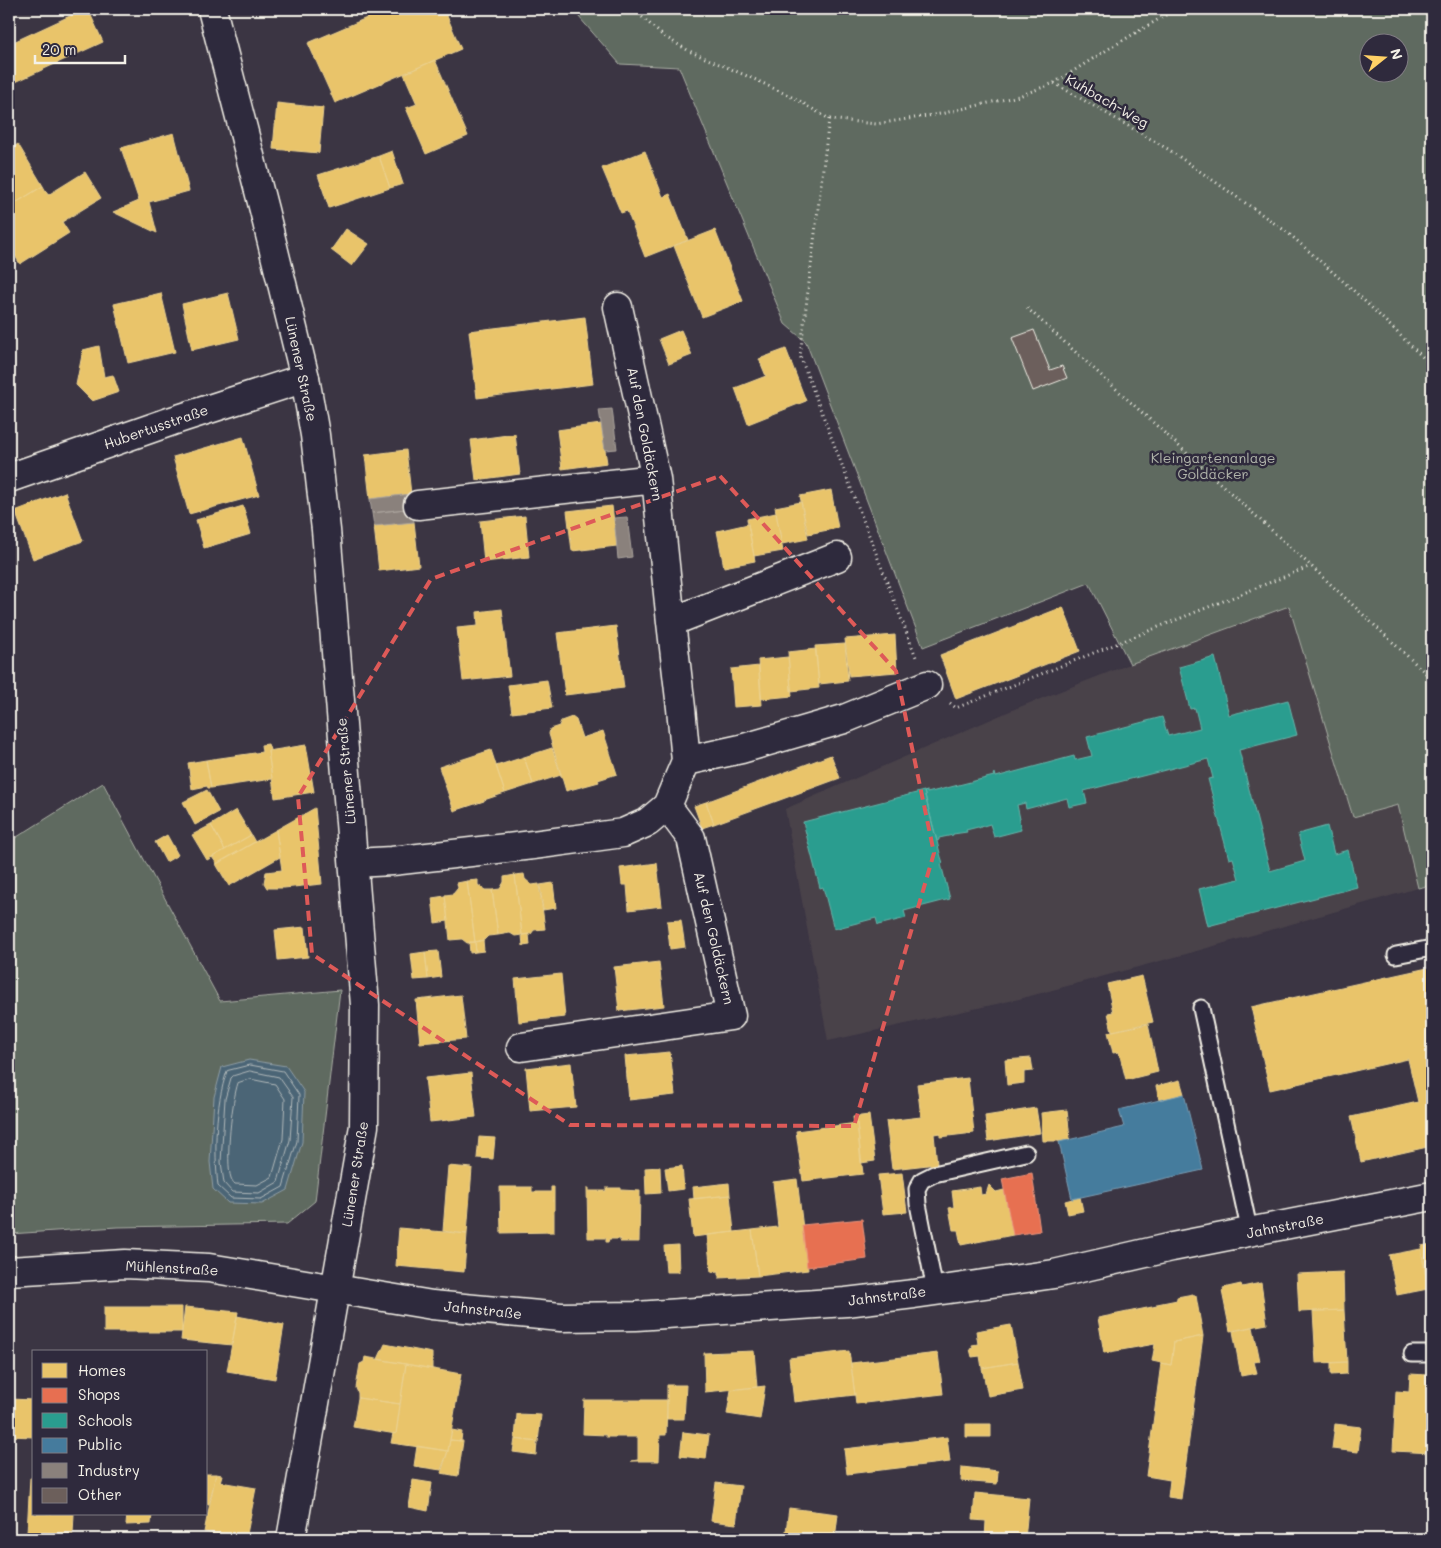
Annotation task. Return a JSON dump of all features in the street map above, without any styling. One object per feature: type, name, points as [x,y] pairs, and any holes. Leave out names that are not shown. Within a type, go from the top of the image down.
[{"type":"main road","name":"Lünener Straße","points":[[212,9],[305,378],[315,435],[326,530],[365,1005],[364,1126],[292,1539]]},
{"type":"main road","name":"Auf den Goldäckern","points":[[354,863],[623,833],[648,822],[667,806],[686,761],[656,479],[618,307]]},
{"type":"main road","name":"Hubertusstraße","points":[[9,478],[172,421],[305,378]]},
{"type":"main road","points":[[418,506],[656,479]]},
{"type":"main road","points":[[671,622],[837,557]]},
{"type":"main road","points":[[686,761],[741,749],[844,719],[927,685]]},
{"type":"main road","name":"Auf den Goldäckern","points":[[521,1047],[731,1016],[691,838],[667,806]]},
{"type":"main road","name":"Jahnstraße","points":[[335,1290],[432,1305],[561,1317],[636,1316],[846,1302],[1054,1274],[1172,1247],[1432,1196]]},
{"type":"main road","name":"Mühlenstraße","points":[[9,1271],[125,1264],[210,1268],[335,1290]]},
{"type":"lane","points":[[1396,955],[1432,948]]},
{"type":"lane","points":[[1201,1008],[1250,1232]]},
{"type":"lane","points":[[935,1290],[918,1204],[917,1189],[922,1180],[934,1174],[1026,1153]]},
{"type":"lane","points":[[1412,1354],[1432,1354]]},
{"type":"path","name":"Kuhbach-Weg","points":[[636,9],[662,35],[689,51],[754,78],[798,100],[829,119],[876,124],[940,114],[1019,96],[1054,84],[1168,149],[1287,232],[1353,290],[1432,366]]},
{"type":"path","points":[[1054,84],[1176,9]]},
{"type":"path","points":[[829,119],[800,356],[927,685],[956,708],[1311,566]]},
{"type":"path","points":[[1026,308],[1311,566],[1432,679]]},
{"type":"highlighted area","points":[[720,476],[896,671],[934,853],[854,1126],[570,1125],[312,954],[298,797],[431,579]]},
{"type":"shaded area","points":[[1289,606],[1353,816],[1398,805],[1418,888],[1019,999],[828,1041],[785,809],[1017,708],[1130,664]]},
{"type":"green space","name":"Kleingartenanlage Goldäcker","points":[[572,9],[1432,9],[1432,885],[1418,888],[1398,805],[1353,817],[1289,606],[1130,664],[1089,583],[923,647],[806,342],[785,324],[679,67],[620,64]]},
{"type":"green space","points":[[103,783],[220,1001],[340,990],[315,1201],[287,1224],[117,1227],[9,1234],[9,842]]},
{"type":"water","points":[[249,1060],[286,1066],[304,1092],[302,1142],[288,1190],[262,1204],[228,1203],[213,1189],[210,1162],[214,1097],[222,1067]]},
{"type":"building: Homes","points":[[88,9],[103,42],[9,85],[9,44]]},
{"type":"building: Homes","points":[[365,9],[444,9],[461,49],[335,103],[308,43],[369,17]]},
{"type":"building: Homes","points":[[435,60],[468,136],[426,154],[406,108],[417,104],[404,74]]},
{"type":"building: Homes","points":[[277,103],[323,108],[319,153],[273,149]]},
{"type":"building: Homes","points":[[174,133],[189,191],[149,202],[157,233],[113,212],[139,201],[121,148]]},
{"type":"building: Homes","points":[[18,144],[43,186],[9,207],[9,150]]},
{"type":"building: Homes","points":[[392,151],[403,184],[390,188],[379,156]]},
{"type":"building: Homes","points":[[645,151],[663,197],[670,194],[688,240],[645,257],[627,211],[621,213],[602,168]]},
{"type":"building: Homes","points":[[379,156],[390,188],[329,208],[318,175]]},
{"type":"building: Homes","points":[[85,172],[101,198],[62,222],[69,233],[20,264],[9,246],[9,207],[43,186],[48,195]]},
{"type":"building: Homes","points":[[346,229],[369,244],[352,266],[331,250]]},
{"type":"building: Homes","points":[[715,230],[743,301],[702,317],[674,246]]},
{"type":"building: Homes","points":[[161,293],[175,352],[128,363],[114,304]]},
{"type":"building: Homes","points":[[228,293],[239,339],[192,350],[182,304]]},
{"type":"building: Homes","points":[[585,317],[593,384],[477,398],[469,331]]},
{"type":"building: Homes","points":[[681,330],[692,355],[669,364],[659,339]]},
{"type":"building: Homes","points":[[99,346],[104,377],[113,375],[119,392],[92,401],[76,385],[83,350]]},
{"type":"building: Homes","points":[[786,349],[806,401],[748,424],[735,388],[766,376],[759,359]]},
{"type":"building: Homes","points":[[601,424],[607,463],[562,469],[557,430]]},
{"type":"building: Homes","points":[[515,434],[520,474],[476,480],[471,440]]},
{"type":"building: Homes","points":[[243,437],[259,495],[189,514],[173,457]]},
{"type":"building: Homes","points":[[406,450],[411,494],[370,499],[365,455]]},
{"type":"building: Homes","points":[[831,490],[838,528],[808,534],[800,496]]},
{"type":"building: Homes","points":[[65,492],[83,541],[33,559],[15,511]]},
{"type":"building: Homes","points":[[801,502],[808,539],[782,544],[775,507]]},
{"type":"building: Homes","points":[[243,506],[251,534],[204,548],[196,520]]},
{"type":"building: Homes","points":[[612,506],[617,546],[572,551],[567,511]]},
{"type":"building: Homes","points":[[776,513],[783,551],[754,556],[747,519]]},
{"type":"building: Homes","points":[[525,516],[529,557],[484,562],[480,521]]},
{"type":"building: Homes","points":[[414,522],[419,566],[379,571],[374,526]]},
{"type":"building: Homes","points":[[748,524],[755,561],[724,567],[717,531]]},
{"type":"building: Homes","points":[[1063,607],[1080,651],[956,699],[940,655]]},
{"type":"building: Homes","points":[[502,609],[510,676],[463,681],[457,628],[478,626],[477,612]]},
{"type":"building: Homes","points":[[616,626],[624,688],[565,695],[557,633]]},
{"type":"building: Homes","points":[[895,635],[897,672],[849,676],[845,639]]},
{"type":"building: Homes","points":[[845,644],[848,681],[819,684],[815,646]]},
{"type":"building: Homes","points":[[816,649],[819,688],[791,691],[788,652]]},
{"type":"building: Homes","points":[[788,657],[792,696],[761,699],[758,660]]},
{"type":"building: Homes","points":[[759,666],[762,705],[734,707],[731,669]]},
{"type":"building: Homes","points":[[547,680],[552,708],[512,713],[508,685]]},
{"type":"building: Homes","points":[[572,717],[576,720],[582,738],[603,731],[617,774],[598,780],[599,782],[566,791],[549,734],[550,729],[559,726],[561,721]]},
{"type":"building: Homes","points":[[268,744],[272,779],[211,788],[206,760],[262,752],[261,745]]},
{"type":"building: Homes","points":[[306,745],[314,792],[275,798],[268,751]]},
{"type":"building: Homes","points":[[552,748],[561,775],[533,784],[524,757]]},
{"type":"building: Homes","points":[[491,750],[505,793],[454,811],[439,767]]},
{"type":"building: Homes","points":[[831,755],[840,778],[714,824],[706,802]]},
{"type":"building: Homes","points":[[524,757],[533,784],[505,793],[496,766]]},
{"type":"building: Homes","points":[[206,760],[211,788],[207,786],[192,789],[188,763]]},
{"type":"building: Homes","points":[[207,790],[219,812],[195,825],[183,802]]},
{"type":"building: Homes","points":[[706,802],[714,824],[702,828],[694,806]]},
{"type":"building: Homes","points":[[315,808],[322,884],[267,888],[264,883],[266,872],[282,870],[276,830]]},
{"type":"building: Homes","points":[[236,810],[251,835],[225,850],[211,825]]},
{"type":"building: Homes","points":[[211,825],[225,850],[207,860],[192,835]]},
{"type":"building: Homes","points":[[276,830],[280,857],[229,886],[216,864]]},
{"type":"building: Homes","points":[[167,835],[178,855],[166,862],[155,842]]},
{"type":"building: Homes","points":[[251,835],[255,842],[217,864],[212,857]]},
{"type":"building: Homes","points":[[657,863],[662,906],[629,910],[627,885],[622,885],[620,868]]},
{"type":"building: Homes","points":[[524,874],[525,879],[532,885],[539,884],[545,929],[534,930],[531,934],[522,935],[515,875]]},
{"type":"building: Homes","points":[[515,875],[522,935],[515,936],[510,933],[498,935],[492,890],[500,889],[504,882],[504,877]]},
{"type":"building: Homes","points":[[478,880],[478,885],[485,890],[492,890],[498,935],[488,936],[484,940],[475,942],[467,881]]},
{"type":"building: Homes","points":[[467,881],[475,942],[467,943],[462,939],[450,940],[445,895],[453,894],[458,888],[457,883]]},
{"type":"building: Homes","points":[[553,883],[556,908],[543,910],[540,885]]},
{"type":"building: Homes","points":[[445,896],[448,921],[435,923],[432,898]]},
{"type":"building: Homes","points":[[681,920],[685,947],[670,949],[667,921]]},
{"type":"building: Homes","points":[[305,927],[308,957],[278,960],[275,930]]},
{"type":"building: Homes","points":[[529,934],[530,945],[523,946],[522,935]]},
{"type":"building: Homes","points":[[483,940],[484,951],[476,952],[475,942]]},
{"type":"building: Homes","points":[[469,942],[475,942],[476,952],[470,953]]},
{"type":"building: Homes","points":[[438,951],[441,977],[428,979],[425,952]]},
{"type":"building: Homes","points":[[425,952],[428,979],[414,980],[411,954]]},
{"type":"building: Homes","points":[[659,962],[664,1006],[619,1011],[614,967]]},
{"type":"building: Homes","points":[[1432,967],[1432,1146],[1361,1162],[1351,1117],[1418,1102],[1408,1059],[1270,1090],[1251,1007]]},
{"type":"building: Homes","points":[[561,974],[565,1017],[519,1022],[515,979]]},
{"type":"building: Homes","points":[[1142,976],[1153,1022],[1112,1031],[1108,1013],[1113,1012],[1107,984]]},
{"type":"building: Homes","points":[[461,995],[466,1039],[420,1043],[416,1000]]},
{"type":"building: Homes","points":[[1148,1024],[1158,1072],[1126,1080],[1119,1052],[1113,1053],[1108,1032]]},
{"type":"building: Homes","points":[[670,1052],[675,1095],[629,1100],[625,1056]]},
{"type":"building: Homes","points":[[1031,1058],[1033,1071],[1024,1072],[1024,1083],[1007,1085],[1005,1060]]},
{"type":"building: Homes","points":[[571,1063],[576,1107],[530,1111],[526,1068]]},
{"type":"building: Homes","points":[[471,1073],[476,1117],[430,1122],[425,1078]]},
{"type":"building: Homes","points":[[968,1078],[974,1133],[940,1137],[940,1133],[934,1134],[937,1164],[892,1169],[886,1121],[921,1117],[917,1084]]},
{"type":"building: Homes","points":[[1180,1080],[1184,1094],[1159,1100],[1156,1086]]},
{"type":"building: Homes","points":[[1036,1108],[1040,1133],[988,1141],[985,1116]]},
{"type":"building: Homes","points":[[1067,1110],[1070,1139],[1059,1142],[1043,1141],[1041,1113]]},
{"type":"building: Homes","points":[[869,1115],[875,1161],[861,1163],[857,1123],[854,1124],[853,1117]]},
{"type":"building: Homes","points":[[857,1123],[863,1174],[803,1181],[796,1131]]},
{"type":"building: Homes","points":[[479,1137],[495,1138],[493,1159],[477,1158]]},
{"type":"building: Homes","points":[[448,1166],[472,1168],[467,1234],[443,1231]]},
{"type":"building: Homes","points":[[682,1166],[684,1189],[668,1191],[665,1168]]},
{"type":"building: Homes","points":[[660,1167],[661,1193],[646,1194],[645,1168]]},
{"type":"building: Homes","points":[[902,1173],[907,1212],[883,1214],[878,1175]]},
{"type":"building: Homes","points":[[797,1179],[808,1270],[758,1276],[752,1230],[778,1227],[773,1182]]},
{"type":"building: Homes","points":[[729,1183],[730,1195],[694,1199],[693,1187]]},
{"type":"building: Homes","points":[[989,1185],[996,1192],[1004,1190],[1013,1235],[961,1245],[958,1230],[953,1230],[949,1208],[954,1207],[952,1191],[980,1187],[981,1195],[986,1194]]},
{"type":"building: Homes","points":[[500,1187],[532,1187],[532,1192],[551,1192],[551,1187],[554,1187],[554,1232],[501,1233]]},
{"type":"building: Homes","points":[[587,1188],[589,1188],[589,1191],[606,1191],[606,1188],[621,1188],[621,1190],[640,1191],[639,1242],[620,1242],[620,1239],[609,1239],[606,1242],[606,1238],[588,1238]]},
{"type":"building: Homes","points":[[730,1195],[734,1232],[693,1237],[689,1199]]},
{"type":"building: Homes","points":[[1080,1197],[1083,1211],[1068,1214],[1065,1201]]},
{"type":"building: Homes","points":[[399,1228],[467,1234],[464,1272],[396,1266]]},
{"type":"building: Homes","points":[[752,1230],[758,1276],[719,1278],[719,1271],[711,1272],[707,1235]]},
{"type":"building: Homes","points":[[1432,1244],[1432,1288],[1428,1289],[1421,1246]]},
{"type":"building: Homes","points":[[678,1245],[679,1272],[666,1272],[664,1246]]},
{"type":"building: Homes","points":[[1421,1249],[1428,1289],[1397,1295],[1389,1255]]},
{"type":"building: Homes","points":[[1343,1272],[1344,1310],[1299,1312],[1297,1274]]},
{"type":"building: Homes","points":[[1261,1283],[1267,1324],[1230,1331],[1223,1288],[1241,1284],[1242,1287]]},
{"type":"building: Homes","points":[[1193,1294],[1196,1296],[1203,1336],[1174,1342],[1171,1365],[1152,1361],[1155,1344],[1104,1353],[1098,1318],[1157,1306],[1157,1304],[1177,1300],[1177,1297]]},
{"type":"building: Homes","points":[[104,1307],[182,1307],[182,1332],[104,1332]]},
{"type":"building: Homes","points":[[185,1307],[238,1312],[232,1345],[181,1340]]},
{"type":"building: Homes","points":[[1344,1310],[1347,1362],[1316,1363],[1313,1311]]},
{"type":"building: Homes","points":[[237,1316],[284,1325],[275,1379],[227,1371]]},
{"type":"building: Homes","points":[[1011,1325],[1018,1362],[982,1368],[980,1356],[972,1357],[970,1349],[973,1348],[972,1345],[978,1344],[976,1331]]},
{"type":"building: Homes","points":[[1253,1327],[1260,1361],[1254,1362],[1257,1373],[1241,1376],[1233,1331]]},
{"type":"building: Homes","points":[[1203,1336],[1181,1499],[1168,1497],[1170,1480],[1146,1476],[1161,1363],[1171,1365],[1174,1342]]},
{"type":"building: Homes","points":[[385,1344],[432,1353],[432,1369],[378,1359]]},
{"type":"building: Homes","points":[[754,1351],[757,1387],[705,1392],[704,1353]]},
{"type":"building: Homes","points":[[849,1351],[855,1395],[794,1402],[789,1358]]},
{"type":"building: Homes","points":[[938,1353],[943,1394],[856,1404],[851,1363]]},
{"type":"building: Homes","points":[[365,1357],[406,1364],[400,1404],[358,1398],[356,1388],[360,1364],[364,1362]]},
{"type":"building: Homes","points":[[1018,1362],[1023,1390],[988,1396],[982,1368]]},
{"type":"building: Homes","points":[[1347,1362],[1347,1374],[1331,1375],[1331,1363]]},
{"type":"building: Homes","points":[[406,1364],[461,1374],[448,1451],[391,1443],[393,1433],[396,1434]]},
{"type":"building: Homes","points":[[1410,1374],[1427,1375],[1426,1393],[1432,1393],[1432,1453],[1393,1451],[1396,1391],[1409,1392]]},
{"type":"building: Homes","points":[[667,1385],[686,1385],[684,1419],[667,1419]]},
{"type":"building: Homes","points":[[765,1386],[760,1419],[727,1414],[731,1390]]},
{"type":"building: Homes","points":[[358,1398],[400,1404],[396,1434],[353,1427]]},
{"type":"building: Homes","points":[[9,1399],[32,1400],[32,1437],[9,1436]]},
{"type":"building: Homes","points":[[584,1400],[667,1400],[666,1435],[660,1435],[659,1461],[631,1461],[638,1460],[638,1437],[606,1437],[606,1435],[583,1434]]},
{"type":"building: Homes","points":[[517,1414],[541,1415],[538,1442],[515,1439]]},
{"type":"building: Homes","points":[[966,1424],[991,1424],[991,1437],[966,1437]]},
{"type":"building: Homes","points":[[1335,1424],[1361,1427],[1358,1452],[1332,1449]]},
{"type":"building: Homes","points":[[452,1430],[462,1432],[461,1441],[450,1440]]},
{"type":"building: Homes","points":[[683,1432],[709,1435],[706,1459],[680,1456]]},
{"type":"building: Homes","points":[[947,1437],[950,1462],[847,1474],[844,1449]]},
{"type":"building: Homes","points":[[515,1439],[537,1442],[536,1455],[513,1452]]},
{"type":"building: Homes","points":[[450,1440],[463,1441],[458,1476],[441,1473]]},
{"type":"building: Homes","points":[[417,1446],[448,1451],[441,1470],[414,1466]]},
{"type":"building: Homes","points":[[962,1467],[998,1471],[997,1484],[961,1481]]},
{"type":"building: Homes","points":[[208,1474],[216,1474],[209,1504]]},
{"type":"building: Homes","points":[[216,1474],[222,1475],[220,1482],[256,1488],[246,1539],[233,1537],[232,1539],[216,1539],[217,1534],[204,1532]]},
{"type":"building: Homes","points":[[30,1478],[32,1478],[32,1516],[74,1516],[73,1534],[27,1533]]},
{"type":"building: Homes","points":[[413,1480],[432,1483],[428,1511],[409,1507]]},
{"type":"building: Homes","points":[[716,1483],[741,1486],[736,1524],[711,1521]]},
{"type":"building: Homes","points":[[975,1493],[1029,1498],[1025,1539],[985,1539],[986,1521],[973,1520]]},
{"type":"building: Homes","points":[[789,1508],[838,1514],[835,1539],[785,1539]]},
{"type":"building: Homes","points":[[127,1516],[152,1516],[151,1524],[126,1525]]},
{"type":"building: Shops","points":[[1032,1173],[1040,1231],[1013,1235],[1002,1179]]},
{"type":"building: Shops","points":[[862,1219],[867,1259],[807,1267],[802,1225]]},
{"type":"building: Schools","points":[[1215,657],[1229,715],[1288,700],[1297,735],[1239,750],[1270,871],[1305,861],[1298,834],[1327,826],[1334,854],[1348,850],[1357,887],[1208,926],[1199,889],[1239,879],[1233,858],[1229,859],[1208,779],[1213,778],[1208,759],[1084,791],[1087,803],[1069,807],[1067,798],[1026,809],[1025,803],[1017,805],[1021,830],[994,837],[990,824],[966,830],[967,832],[939,838],[937,841],[924,792],[927,791],[927,793],[994,776],[993,774],[995,773],[996,777],[1074,756],[1075,760],[1092,756],[1087,737],[1162,717],[1168,736],[1200,728],[1195,708],[1190,709],[1179,667]]},
{"type":"building: Schools","points":[[924,791],[943,863],[941,864],[950,899],[904,911],[906,918],[878,925],[876,918],[834,929],[823,887],[820,888],[803,822]]},
{"type":"building: Public","points":[[1184,1094],[1203,1170],[1072,1199],[1059,1142],[1124,1127],[1119,1110]]},
{"type":"building: Industry","points":[[612,409],[617,449],[605,450],[599,410]]},
{"type":"building: Industry","points":[[411,494],[413,508],[372,513],[370,499]]},
{"type":"building: Industry","points":[[413,508],[414,522],[374,526],[372,513]]},
{"type":"building: Industry","points":[[627,517],[632,557],[618,559],[614,518]]},
{"type":"building: Other","points":[[1034,330],[1050,370],[1062,366],[1067,378],[1033,391],[1012,338]]}]
